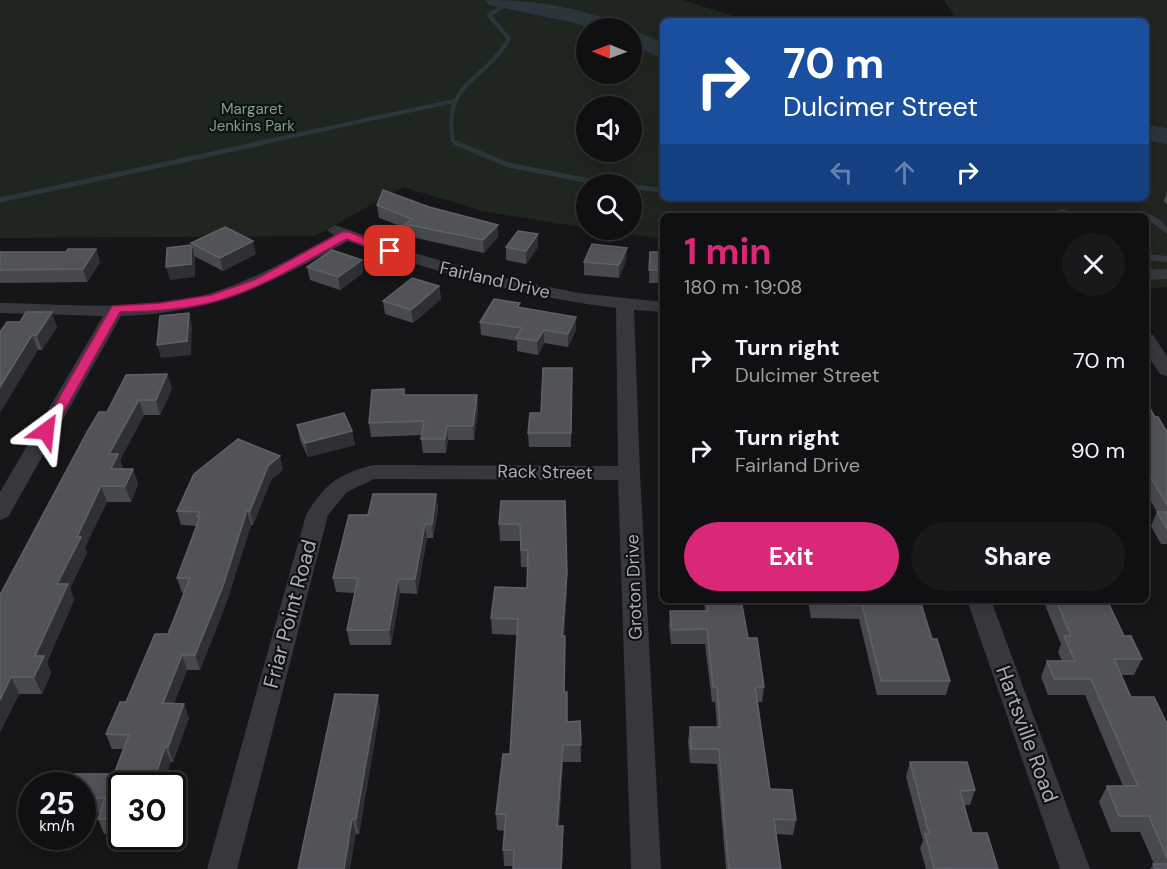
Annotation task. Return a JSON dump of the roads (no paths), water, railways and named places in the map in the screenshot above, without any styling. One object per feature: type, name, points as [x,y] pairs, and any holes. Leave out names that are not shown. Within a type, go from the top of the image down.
[{"type":"street","name":"Fairland Drive","points":[[116,309],[160,307],[213,299],[258,282],[339,232],[412,260],[497,282],[625,305],[660,307]]},
{"type":"street","points":[[1149,275],[1167,274]]},
{"type":"street","name":"Groton Drive","points":[[625,305],[629,473],[646,869]]},
{"type":"street","points":[[0,308],[116,309],[0,512]]},
{"type":"street","points":[[1149,343],[1167,370]]},
{"type":"street","name":"Rack Street","points":[[460,471],[629,473]]},
{"type":"street","name":"Friar Point Road","points":[[222,869],[317,515],[329,494],[353,478],[374,472],[460,471]]},
{"type":"street","name":"Hartsville Road","points":[[980,603],[1075,869]]},
{"type":"lane","points":[[1149,215],[1157,219],[1167,232]]},
{"type":"lane","points":[[1149,257],[1167,259]]},
{"type":"waterway","points":[[497,0],[584,18]]},
{"type":"waterway","points":[[459,144],[453,141],[451,121],[454,106],[459,94],[499,53],[509,39],[489,15],[509,3]]},
{"type":"waterway","points":[[642,41],[660,50]]},
{"type":"waterway","points":[[255,144],[454,101]]},
{"type":"waterway","points":[[1149,133],[1167,136]]},
{"type":"waterway","points":[[0,200],[262,143]]},
{"type":"waterway","points":[[456,143],[508,165],[576,178]]},
{"type":"waterway","points":[[642,188],[660,190]]},
{"type":"park label","name":"Margaret Jenkins Park","points":[[252,118]]}]
